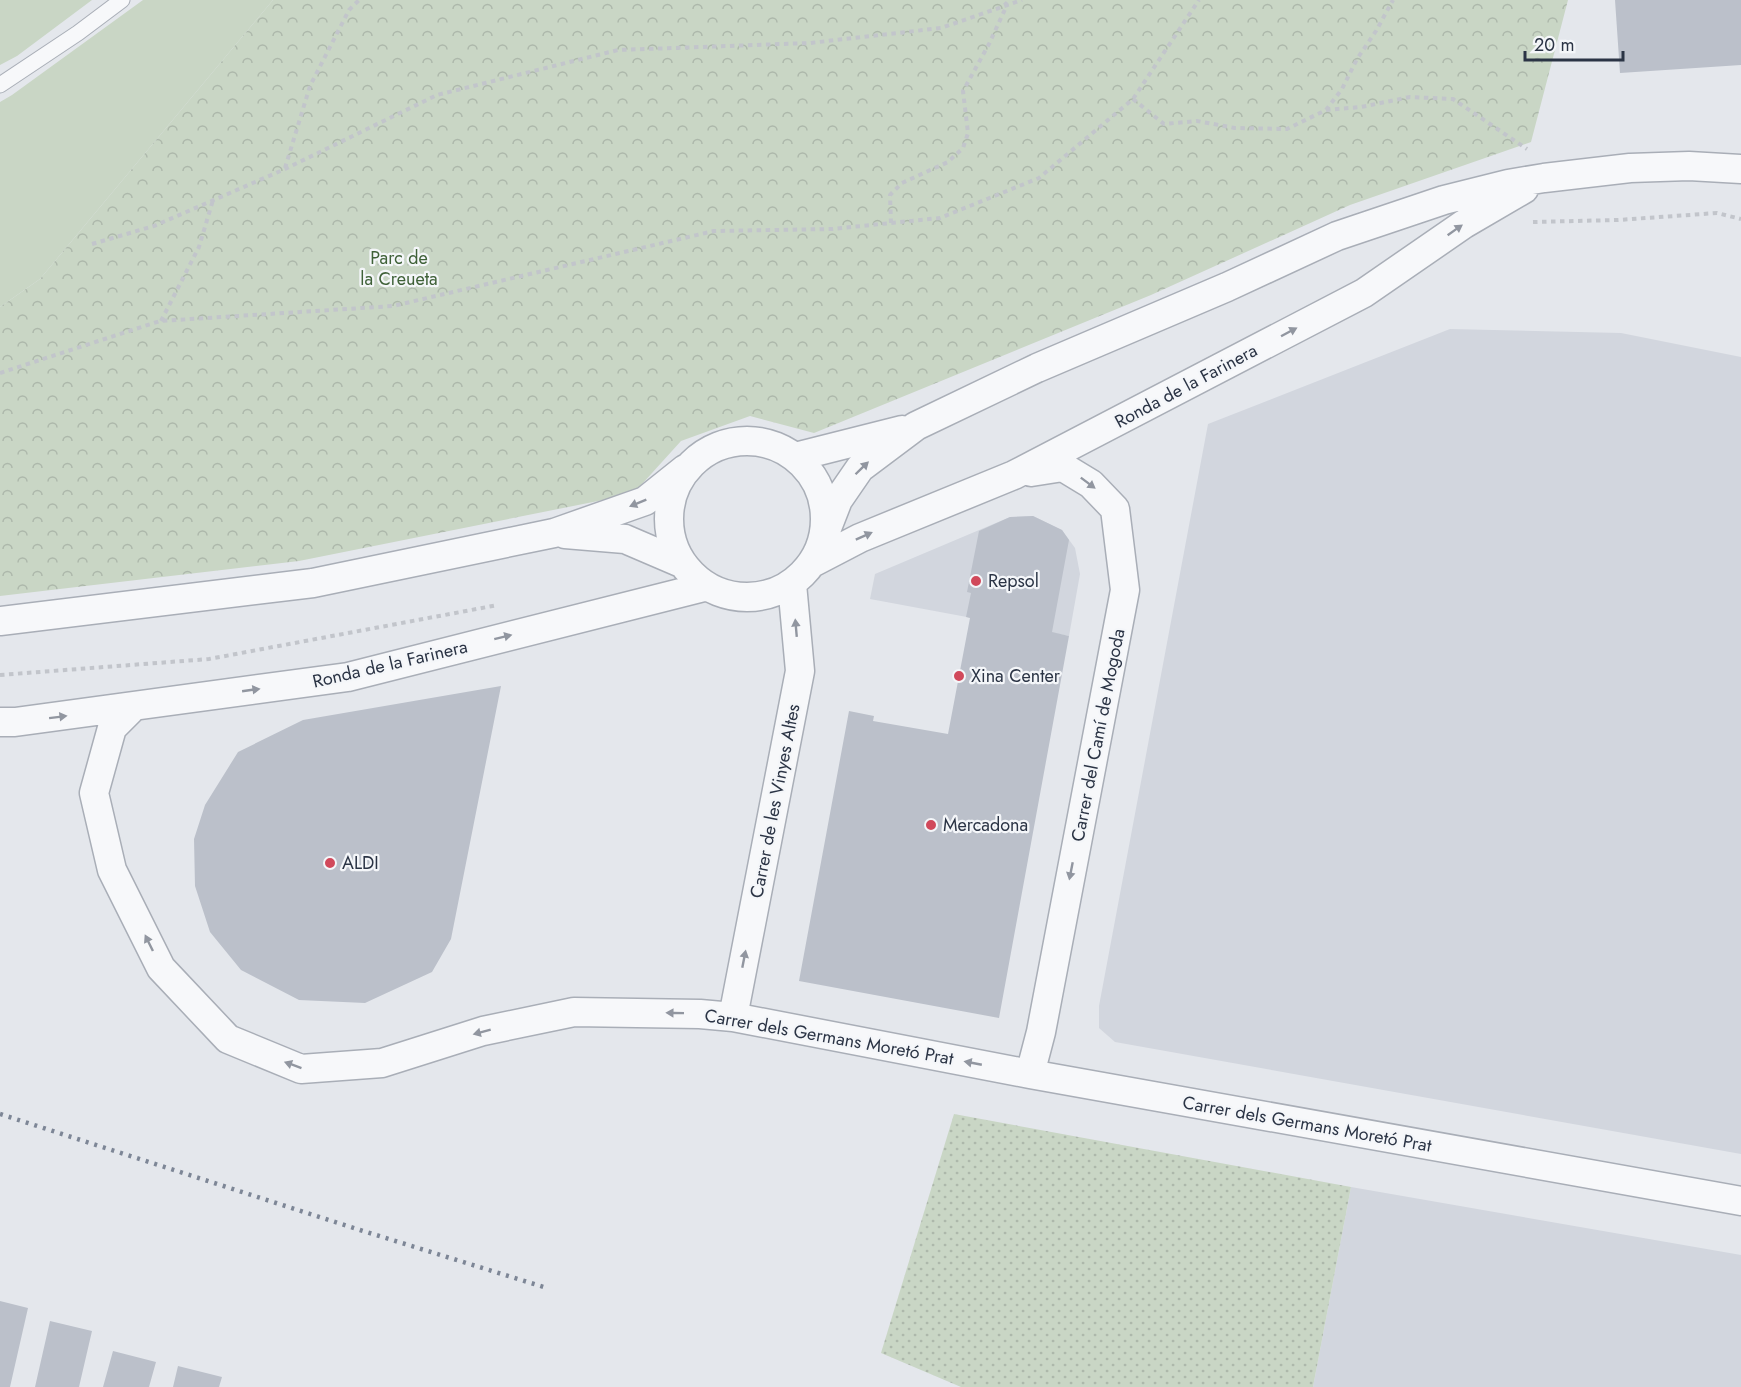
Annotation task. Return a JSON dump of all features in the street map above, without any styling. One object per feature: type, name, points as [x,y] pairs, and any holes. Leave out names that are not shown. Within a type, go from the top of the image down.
[{"type":"street","name":"Ronda de la Farinera","points":[[795,457],[916,426],[1037,368],[1227,287],[1337,236],[1444,200],[1508,184],[1630,168],[1689,166],[1741,169]]},
{"type":"street","name":"Ronda de la Farinera","points":[[812,563],[860,538],[1014,475],[1364,293],[1464,224],[1544,178]]},
{"type":"street","name":"Ronda de la Farinera","points":[[824,536],[838,500],[860,468],[916,426]]},
{"type":"street","points":[[0,621],[313,583],[554,533],[645,501],[711,448],[740,440],[769,443],[795,457],[815,479],[825,507],[824,536],[812,563],[792,584],[765,596],[736,598],[704,586],[681,563],[625,539],[554,533]]},
{"type":"street","name":"Carrer del Camí de Mogoda","points":[[1014,475],[1064,467],[1091,484],[1115,509],[1125,590],[1041,1032],[1030,1074]]},
{"type":"street","points":[[681,563],[668,532],[670,499],[685,469]]},
{"type":"street","name":"Carrer de les Vinyes Altes","points":[[733,1017],[800,671],[792,584]]},
{"type":"street","name":"Ronda de la Farinera","points":[[0,722],[133,707],[348,677],[704,586]]},
{"type":"street","name":"Carrer dels Germans Moretó Prat","points":[[133,707],[112,728],[94,793],[112,870],[161,968],[228,1039],[301,1069],[382,1063],[483,1031],[574,1012],[700,1014],[733,1017],[1030,1074],[1741,1201]]},
{"type":"lane","points":[[0,84],[69,39],[122,0]]},
{"type":"path","points":[[285,169],[310,86],[348,10],[359,0]]},
{"type":"path","points":[[1002,0],[1007,5]]},
{"type":"path","points":[[92,244],[154,226],[285,169],[437,95],[618,50],[810,44],[941,28],[1022,0]]},
{"type":"path","points":[[0,373],[160,321],[393,306],[714,231],[832,230],[940,218],[1039,178],[1133,99],[1199,0]]},
{"type":"path","points":[[1326,110],[1342,89],[1357,59],[1393,0]]},
{"type":"path","points":[[891,223],[890,195],[902,183],[948,162],[963,148],[968,133],[963,91],[1007,5]]},
{"type":"path","points":[[1133,99],[1164,124],[1197,121],[1235,128],[1287,129],[1326,110],[1361,107],[1410,97],[1453,99],[1532,151]]},
{"type":"path","points":[[160,321],[199,247],[213,200]]},
{"type":"path","points":[[1526,222],[1618,220],[1717,213],[1741,219]]},
{"type":"path","points":[[0,675],[209,659],[508,603]]},
{"type":"shaded area","points":[[1450,329],[1621,333],[1741,357],[1741,1154],[1115,1042],[1099,1028],[1099,1006],[1208,424]]},
{"type":"shaded area","name":"Repsol","points":[[1033,516],[1062,530],[1075,548],[1080,574],[1069,636],[870,599],[875,574],[1010,517]]},
{"type":"shaded area","points":[[1351,1187],[1741,1255],[1741,1387],[1313,1387]]},
{"type":"green space","points":[[0,0],[92,0],[17,56],[0,65]]},
{"type":"green space","points":[[143,0],[273,0],[40,279],[0,307],[0,102]]},
{"type":"green space","name":"Parc de la Creueta","points":[[273,0],[1568,0],[1531,142],[1350,205],[1151,295],[814,433],[750,416],[681,441],[633,494],[299,561],[0,596],[0,307],[40,279]]},
{"type":"green space","points":[[954,1114],[1351,1187],[1313,1387],[961,1387],[881,1353]]},
{"type":"building","points":[[1615,0],[1741,0],[1741,65],[1620,73]]},
{"type":"building","name":"Mercadona","points":[[1033,516],[1062,530],[1069,540],[1052,632],[1069,636],[999,1018],[799,981],[849,711],[874,716],[873,721],[948,734],[970,618],[966,617],[971,593],[967,592],[979,531],[1010,517]]},
{"type":"building","name":"ALDI","points":[[501,686],[451,939],[432,972],[365,1003],[299,1000],[241,970],[210,932],[195,886],[194,839],[205,805],[238,752],[303,720]]},
{"type":"building","points":[[0,1301],[28,1308],[10,1387],[0,1387]]},
{"type":"building","points":[[50,1321],[92,1331],[79,1387],[35,1387]]},
{"type":"building","points":[[113,1351],[156,1362],[149,1387],[103,1387]]},
{"type":"building","points":[[178,1366],[222,1377],[219,1387],[173,1387]]},
{"type":"railway","points":[[0,1114],[547,1288]]},
{"type":"place","name":"Repsol","points":[[976,581]]},
{"type":"place","name":"Xina Center","points":[[959,676]]},
{"type":"place","name":"Mercadona","points":[[931,825]]},
{"type":"place","name":"ALDI","points":[[330,863]]}]
